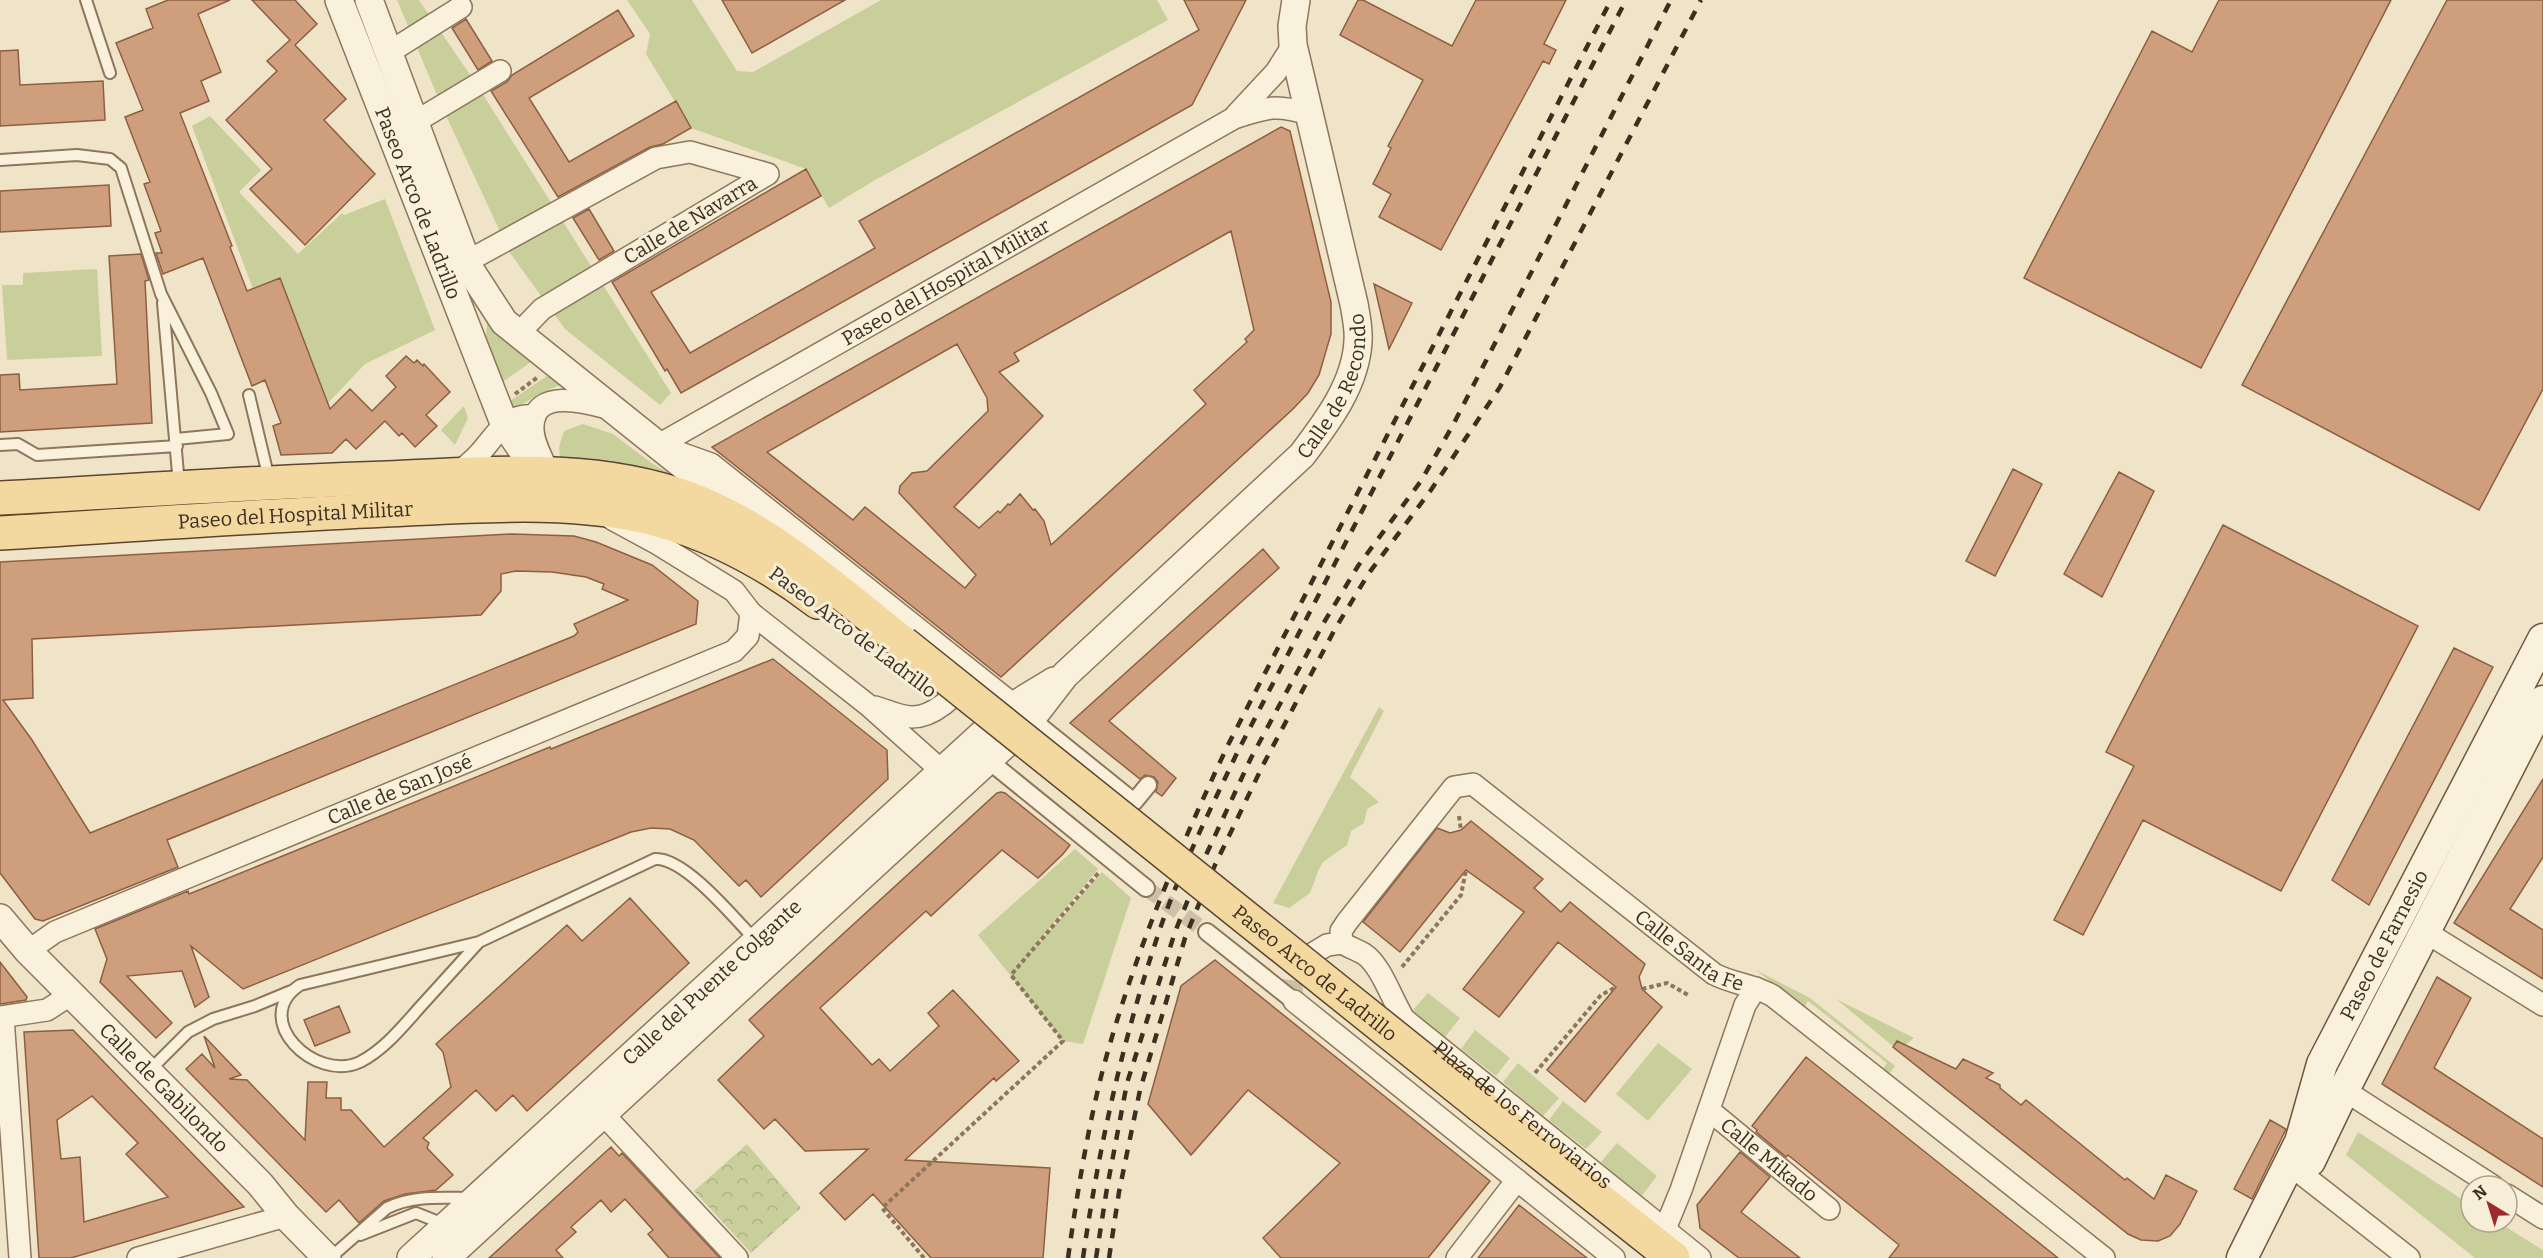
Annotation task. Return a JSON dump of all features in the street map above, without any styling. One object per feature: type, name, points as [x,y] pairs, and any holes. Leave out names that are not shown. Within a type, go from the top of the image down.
[{"type":"main road","name":"Paseo del Hospital Militar","points":[[0,498],[183,492],[269,483],[550,475]]},
{"type":"main road","name":"Paseo Arco de Ladrillo","points":[[550,475],[632,484],[690,500],[762,535],[813,571],[897,650],[1475,1113],[1641,1258]]},
{"type":"main road","name":"Paseo del Hospital Militar","points":[[0,533],[205,515],[473,506],[591,508]]},
{"type":"main road","name":"Paseo Arco de Ladrillo","points":[[591,508],[662,521],[706,537],[757,561],[897,650]]},
{"type":"main road","name":"Paseo de Farnesio","points":[[2242,1258],[2300,1143],[2322,1064],[2543,639]]},
{"type":"main road","name":"Paseo de Farnesio","points":[[2261,1258],[2424,931],[2543,701]]},
{"type":"main road","name":"Paseo Arco de Ladrillo","points":[[1475,1113],[1669,1244]]},
{"type":"street","name":"Paseo Arco de Ladrillo","points":[[339,0],[501,414],[531,460],[570,495],[658,544],[734,591],[751,613],[868,705],[951,779]]},
{"type":"street","name":"Paseo Arco de Ladrillo","points":[[369,0],[466,262],[504,322],[725,499],[762,535]]},
{"type":"street","name":"Calle de Recondo","points":[[1022,712],[1065,675],[1302,455],[1328,421],[1348,384],[1358,341],[1354,304],[1293,45],[1292,26],[1296,0]]},
{"type":"street","points":[[388,53],[460,7]]},
{"type":"street","name":"Paseo del Hospital Militar","points":[[1234,118],[1276,72],[1293,45]]},
{"type":"street","points":[[415,122],[500,71]]},
{"type":"street","name":"Paseo del Hospital Militar","points":[[657,446],[1234,118],[1265,107],[1285,107],[1310,114]]},
{"type":"street","name":"Calle de Navarra","points":[[466,262],[656,158],[690,152],[768,174],[542,309],[518,334]]},
{"type":"street","name":"Paseo Arco de Ladrillo","points":[[550,475],[532,427],[535,416],[549,404],[568,399],[611,409]]},
{"type":"street","points":[[454,476],[475,458],[501,414],[535,416]]},
{"type":"street","name":"Paseo Arco de Ladrillo","points":[[657,446],[711,464],[1134,802],[1148,785]]},
{"type":"street","name":"Calle de San José","points":[[28,951],[55,932],[735,651],[748,636],[751,613]]},
{"type":"street","name":"Paseo Arco de Ladrillo","points":[[868,705],[910,717],[922,716],[937,708],[958,690],[962,680],[958,663]]},
{"type":"street","name":"Calle del Puente Colgante","points":[[411,1258],[757,942],[951,779],[988,760],[1022,712]]},
{"type":"street","name":"Calle del Puente Colgante","points":[[446,1258],[603,1114],[1022,712]]},
{"type":"street","points":[[988,760],[1146,888]]},
{"type":"street","name":"Calle Santa Fe","points":[[1342,943],[1341,931],[1347,922],[1454,787],[1473,784],[1714,974],[1773,996],[2104,1258]]},
{"type":"street","name":"Calle de Gabilondo","points":[[0,918],[28,951],[260,1184],[286,1215],[328,1258]]},
{"type":"street","points":[[2424,931],[2543,1005]]},
{"type":"street","name":"Paseo Arco de Ladrillo","points":[[1207,932],[1614,1258]]},
{"type":"street","points":[[1312,954],[1327,945],[1342,943]]},
{"type":"street","name":"Plaza de los Ferroviarios","points":[[1342,943],[1365,954],[1380,970],[1390,996],[1404,1019],[1669,1244]]},
{"type":"street","name":"Calle Mikado","points":[[1669,1244],[1681,1190],[1744,1005],[1756,988]]},
{"type":"street","points":[[20,1258],[2,1017],[47,1010],[70,994]]},
{"type":"street","points":[[2344,1090],[2474,1174]]},
{"type":"street","name":"Calle Mikado","points":[[1709,1110],[1829,1209]]},
{"type":"street","points":[[603,1114],[737,1258]]},
{"type":"street","points":[[2303,1175],[2409,1258]]},
{"type":"street","points":[[1457,1258],[1517,1180]]},
{"type":"street","points":[[2519,1203],[2543,1218]]},
{"type":"street","points":[[138,1258],[286,1215]]},
{"type":"street","name":"Paseo Arco de Ladrillo","points":[[1669,1244],[1701,1258]]},
{"type":"lane","points":[[86,0],[110,73]]},
{"type":"lane","points":[[0,160],[77,155],[110,159],[121,168],[162,294],[212,393],[228,434],[177,442],[37,455],[18,444],[0,445]]},
{"type":"lane","points":[[162,294],[183,492]]},
{"type":"lane","points":[[249,395],[269,483]]},
{"type":"lane","points":[[148,1072],[188,1032],[213,1019],[255,1006],[313,980],[479,942],[659,858],[674,862],[686,869],[757,942]]},
{"type":"lane","points":[[291,991],[285,1000],[281,1017],[291,1041],[317,1061],[346,1066],[369,1056],[393,1037],[479,942]]},
{"type":"lane","points":[[328,1258],[396,1203],[409,1199],[476,1198]]},
{"type":"lane","points":[[351,1238],[416,1213],[447,1225]]},
{"type":"path","points":[[501,414],[547,372],[552,362]]},
{"type":"path","points":[[924,1258],[882,1208],[1063,1041],[1011,975],[1111,859]]},
{"type":"path","points":[[1402,967],[1461,895],[1466,870]]},
{"type":"path","points":[[1642,989],[1667,983],[1688,995]]},
{"type":"path","points":[[1535,1073],[1601,995],[1616,987]]},
{"type":"green space","points":[[397,0],[419,0],[477,85],[671,393],[660,405],[565,329],[510,253],[442,107]]},
{"type":"green space","points":[[627,0],[692,0],[737,71],[753,72],[881,0],[1157,0],[1168,20],[875,180],[829,208],[806,169],[691,128],[646,54],[650,34]]},
{"type":"green space","points":[[210,116],[261,170],[239,192],[298,254],[342,213],[344,215],[385,199],[435,330],[365,364],[328,403],[253,289],[192,126]]},
{"type":"green space","points":[[97,269],[102,356],[7,360],[2,285],[23,285],[23,273]]},
{"type":"green space","points":[[488,317],[534,360],[501,383],[485,341]]},
{"type":"green space","points":[[550,374],[563,384],[539,394],[515,409],[510,401]]},
{"type":"green space","points":[[464,406],[468,418],[455,445],[441,430]]},
{"type":"green space","points":[[583,424],[613,434],[653,464],[681,480],[560,460],[559,447],[564,431]]},
{"type":"green space","points":[[1379,707],[1384,711],[1350,777],[1379,802],[1367,809],[1364,823],[1351,831],[1347,845],[1323,862],[1310,893],[1289,908],[1273,903]]},
{"type":"green space","points":[[1075,849],[1098,869],[1026,957],[1102,872],[1131,898],[1083,1044],[1063,1041],[978,935]]},
{"type":"green space","points":[[1756,970],[1810,998],[1895,1066],[1889,1074],[1883,1069],[1887,1063],[1808,1001],[1804,1008]]},
{"type":"green space","points":[[1428,993],[1460,1018],[1445,1037],[1412,1011]]},
{"type":"green space","points":[[1836,999],[1914,1038],[1904,1046],[1901,1053]]},
{"type":"green space","points":[[1475,1030],[1510,1058],[1496,1076],[1461,1049]]},
{"type":"green space","points":[[1658,1043],[1692,1069],[1648,1121],[1616,1094]]},
{"type":"green space","points":[[1518,1063],[1559,1098],[1543,1116],[1503,1082]]},
{"type":"green space","points":[[1563,1101],[1602,1132],[1586,1149],[1549,1120]]},
{"type":"green space","points":[[2358,1132],[2459,1197],[2459,1234],[2517,1234],[2543,1250],[2543,1258],[2475,1258],[2346,1155]]},
{"type":"green space","points":[[1617,1143],[1657,1176],[1641,1197],[1601,1162]]},
{"type":"green space","points":[[747,1144],[801,1208],[751,1253],[694,1191]]},
{"type":"building","points":[[168,0],[230,0],[198,14],[221,72],[201,81],[209,101],[180,113],[232,246],[230,247],[247,291],[280,278],[330,409],[350,389],[372,411],[396,387],[386,376],[406,356],[414,363],[417,360],[423,366],[424,364],[450,392],[426,415],[437,426],[415,447],[402,433],[399,436],[385,421],[356,449],[346,439],[332,453],[281,455],[273,426],[281,423],[265,380],[252,386],[203,258],[163,274],[156,253],[162,253],[155,233],[161,231],[144,184],[150,182],[125,117],[143,110],[116,43],[153,28],[146,9]]},
{"type":"building","points":[[252,0],[295,0],[317,24],[295,45],[346,99],[324,120],[375,174],[305,245],[250,189],[272,169],[226,120],[277,71],[267,61],[290,40]]},
{"type":"building","points":[[722,0],[845,0],[752,53]]},
{"type":"building","points":[[1184,0],[1246,0],[1192,105],[681,393],[667,369],[665,371],[612,282],[806,169],[821,196],[651,292],[690,353],[875,248],[859,221],[1199,30]]},
{"type":"building","points":[[1358,0],[1363,0],[1452,46],[1476,0],[1566,0],[1544,44],[1556,50],[1549,64],[1543,61],[1441,250],[1379,217],[1391,194],[1373,184],[1391,148],[1388,146],[1423,80],[1340,35]]},
{"type":"building","points":[[2219,0],[2391,0],[2201,368],[2024,278],[2152,31],[2192,52]]},
{"type":"building","points":[[2447,0],[2543,0],[2543,389],[2479,510],[2242,385]]},
{"type":"building","points":[[618,10],[634,36],[529,98],[569,162],[676,101],[691,128],[663,144],[650,147],[558,197],[491,91],[507,82],[512,75]]},
{"type":"building","points":[[466,19],[492,61],[478,70],[452,28]]},
{"type":"building","points":[[18,50],[20,85],[103,81],[105,120],[0,126],[0,51]]},
{"type":"building","points":[[1281,127],[1290,131],[1331,302],[1331,334],[1319,375],[1308,393],[1293,409],[1001,677],[712,447]],"holes":[[[1231,231],[1254,330],[1245,339],[1247,342],[1194,390],[1206,404],[1051,545],[1044,521],[1020,494],[1010,505],[1008,504],[1000,513],[998,511],[979,528],[954,507],[1043,416],[999,372],[1019,361],[1014,353]],[[957,344],[987,398],[988,411],[927,471],[912,473],[900,486],[899,493],[976,575],[965,588],[865,507],[853,520],[767,452]]]},
{"type":"building","points":[[109,185],[111,226],[0,232],[0,191]]},
{"type":"building","points":[[589,209],[614,251],[599,260],[573,218]]},
{"type":"building","points":[[141,254],[149,280],[145,281],[152,423],[0,432],[0,375],[19,374],[20,390],[117,384],[109,256]]},
{"type":"building","points":[[1374,284],[1412,303],[1389,349]]},
{"type":"building","points":[[2013,469],[2042,484],[1995,576],[1966,561]]},
{"type":"building","points":[[2119,472],[2154,491],[2102,597],[2064,574]]},
{"type":"building","points":[[2223,525],[2418,626],[2281,891],[2143,820],[2083,935],[2054,920],[2134,766],[2106,752]]},
{"type":"building","points":[[512,534],[574,536],[596,542],[652,565],[698,601],[696,624],[167,840],[178,867],[43,921],[35,919],[0,873],[0,562]],"holes":[[[516,571],[552,572],[586,577],[604,584],[602,589],[628,600],[574,624],[578,632],[574,636],[90,833],[32,740],[3,700],[33,698],[32,639],[481,615],[501,591],[501,574]]]},
{"type":"building","points":[[1263,549],[1279,568],[1109,721],[1176,778],[1162,796],[1156,792],[1158,782],[1154,777],[1145,775],[1140,779],[1070,723]]},
{"type":"building","points":[[2454,648],[2493,667],[2369,905],[2332,880]]},
{"type":"building","points":[[773,659],[887,750],[888,779],[761,897],[746,880],[739,886],[694,840],[670,829],[651,828],[631,832],[243,989],[191,946],[209,997],[195,1007],[182,971],[127,976],[172,1023],[156,1038],[100,982],[107,959],[95,929],[188,891],[189,894]]},
{"type":"building","points":[[2543,779],[2543,857],[2510,909],[2543,930],[2543,979],[2454,923]]},
{"type":"building","points":[[1001,792],[1070,845],[1063,854],[1038,878],[1002,850],[931,916],[926,911],[820,1008],[872,1065],[879,1059],[890,1071],[939,1026],[928,1013],[953,990],[1019,1061],[996,1081],[994,1078],[905,1160],[1050,1168],[1043,1258],[931,1258],[873,1194],[845,1220],[820,1193],[868,1149],[805,1151],[775,1119],[764,1129],[718,1080],[764,1036],[749,1020],[997,793]]},
{"type":"building","points":[[1471,821],[1543,879],[1534,888],[1561,912],[1570,902],[1645,964],[1639,977],[1642,989],[1662,1007],[1585,1102],[1547,1070],[1616,987],[1558,942],[1499,1017],[1463,989],[1524,912],[1466,870],[1400,952],[1363,922],[1437,828],[1450,833],[1461,830]]},
{"type":"building","points":[[630,898],[689,963],[527,1111],[513,1095],[496,1111],[476,1090],[423,1138],[429,1143],[427,1148],[453,1175],[436,1190],[405,1194],[384,1201],[359,1223],[339,1200],[326,1212],[186,1069],[202,1054],[215,1068],[204,1036],[241,1075],[229,1079],[247,1080],[305,1140],[308,1082],[327,1082],[326,1098],[341,1098],[341,1110],[351,1110],[384,1147],[451,1087],[443,1052],[436,1044],[567,925],[582,941]]},
{"type":"building","points":[[1215,960],[1490,1181],[1428,1258],[1281,1258],[1263,1238],[1340,1163],[1248,1090],[1191,1155],[1148,1104],[1181,986]]},
{"type":"building","points":[[0,962],[27,997],[26,1000],[0,1004]]},
{"type":"building","points":[[2437,977],[2471,998],[2434,1068],[2543,1139],[2543,1187],[2382,1084]]},
{"type":"building","points":[[339,1006],[350,1032],[315,1046],[304,1020]]},
{"type":"building","points":[[73,1030],[244,1207],[71,1258],[39,1258],[24,1032]],"holes":[[[92,1096],[138,1143],[126,1154],[168,1197],[84,1222],[80,1157],[61,1159],[57,1120]]]},
{"type":"building","points":[[1897,1041],[1956,1069],[1963,1059],[1993,1073],[1986,1078],[2000,1085],[2000,1088],[2021,1105],[2026,1100],[2125,1180],[2127,1178],[2154,1199],[2166,1175],[2197,1191],[2180,1224],[2170,1236],[2158,1241],[2141,1240],[2128,1234],[1893,1047]]},
{"type":"building","points":[[1806,1057],[2058,1258],[1889,1258],[1899,1245],[1788,1155],[1786,1157],[1752,1126]]},
{"type":"building","points":[[2270,1120],[2286,1129],[2252,1199],[2234,1189]]},
{"type":"building","points":[[611,1147],[619,1156],[622,1153],[720,1258],[669,1258],[648,1234],[653,1230],[625,1199],[611,1212],[601,1200],[571,1227],[576,1232],[556,1250],[563,1258],[489,1258]]},
{"type":"building","points":[[1740,1152],[1770,1177],[1741,1212],[1800,1258],[1739,1258],[1700,1228],[1697,1205]]},
{"type":"building","points":[[1519,1205],[1547,1227],[1587,1258],[1478,1258]]},
{"type":"tunnel","points":[[1146,888],[1207,932]]},
{"type":"tunnel","points":[[1294,1001],[1293,975],[1298,964],[1309,955]]},
{"type":"railway","points":[[1068,1258],[1092,1116],[1115,1027],[1158,905],[1192,825],[1228,745],[1611,0]]},
{"type":"railway","points":[[1083,1258],[1105,1132],[1124,1049],[1161,926],[1187,859],[1238,751],[1626,0]]},
{"type":"railway","points":[[1096,1258],[1127,1083],[1175,932],[1206,855],[1251,758],[1323,624],[1358,566],[1421,481],[1453,425],[1671,0]]},
{"type":"railway","points":[[1109,1258],[1119,1192],[1140,1090],[1185,938],[1215,865],[1263,765],[1335,629],[1369,573],[1431,490],[1500,387],[1701,0]]}]
